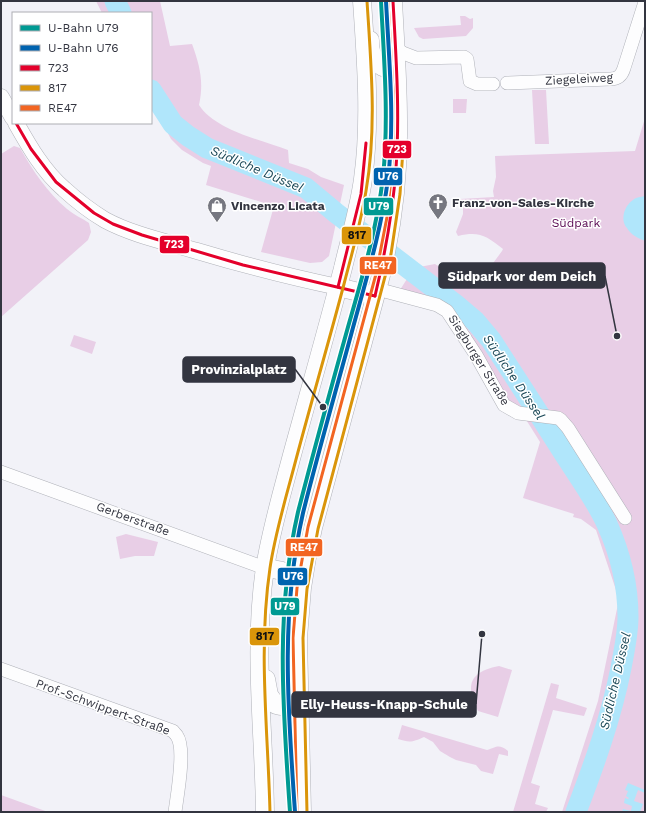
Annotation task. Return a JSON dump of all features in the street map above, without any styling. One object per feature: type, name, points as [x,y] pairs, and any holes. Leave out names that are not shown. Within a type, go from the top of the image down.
[{"type":"main road","points":[[265,812],[259,665],[259,626],[265,568],[279,501],[348,249],[363,179],[366,150],[367,114],[362,1]]},
{"type":"main road","points":[[302,812],[298,638],[299,612],[313,528],[382,270],[389,235],[395,193],[398,153],[393,1]]},
{"type":"main road","points":[[363,22],[369,27],[370,46],[373,58],[387,69],[396,66]]},
{"type":"main road","name":"Siegburger Straße","points":[[338,287],[376,293]]},
{"type":"main road","points":[[265,568],[287,572],[292,576],[294,583],[292,601],[299,612]]},
{"type":"main road","points":[[259,665],[266,672],[269,695],[276,705],[291,705],[299,697]]},
{"type":"street","name":"Ziegeleiweg","points":[[507,83],[610,79],[618,77],[624,68],[645,2]]},
{"type":"street","points":[[395,48],[416,58],[464,57],[467,59],[468,78],[472,82],[477,84],[493,84]]},
{"type":"street","points":[[396,66],[412,62],[416,58]]},
{"type":"street","points":[[1,97],[12,116]]},
{"type":"street","points":[[17,124],[31,149],[56,182],[78,201],[105,220],[124,229],[142,235],[243,265],[276,274],[338,287]]},
{"type":"street","name":"Siegburger Straße","points":[[376,293],[437,305],[447,311],[504,405],[514,412],[558,418],[564,423],[625,518]]},
{"type":"street","name":"Gerberstraße","points":[[1,472],[265,568]]},
{"type":"street","name":"Prof.-Schwippert-Straße","points":[[1,669],[172,731],[178,736],[180,745],[180,764],[174,812]]},
{"type":"green space","points":[[96,1],[160,1],[170,46],[192,44],[201,81],[199,105],[206,114],[227,128],[288,150],[289,163],[308,169],[321,177],[344,185],[329,256],[322,262],[310,263],[261,252],[274,206],[206,185],[211,166],[203,163],[182,150],[171,139],[152,104],[152,12],[102,12]]},
{"type":"green space","points":[[460,16],[465,16],[470,19],[473,18],[473,28],[466,36],[423,39],[419,37],[414,28],[461,25]]},
{"type":"green space","points":[[532,90],[546,90],[549,144],[535,144]]},
{"type":"green space","points":[[453,99],[467,99],[466,113],[453,113]]},
{"type":"green space","name":"Südpark","points":[[645,118],[645,812],[562,812],[598,701],[619,599],[596,530],[581,519],[573,517],[574,514],[523,498],[540,442],[525,418],[515,411],[453,318],[398,293],[414,268],[435,264],[474,289],[502,251],[503,249],[487,238],[477,234],[458,236],[456,232],[463,214],[463,207],[458,203],[460,199],[494,197],[493,191],[496,177],[495,156],[635,151]]},
{"type":"green space","points":[[14,146],[20,148],[41,181],[53,196],[70,211],[89,223],[91,232],[88,240],[1,317],[1,154]]},
{"type":"green space","points":[[74,335],[96,342],[92,354],[70,346]]},
{"type":"green space","points":[[126,534],[158,542],[154,556],[135,556],[120,559],[116,537]]},
{"type":"green space","points":[[499,666],[512,670],[498,717],[478,711],[474,702],[471,687],[472,681],[481,672]]},
{"type":"green space","points":[[551,683],[559,685],[556,698],[587,708],[584,716],[553,710],[531,783],[540,786],[535,804],[548,808],[546,812],[513,812]]},
{"type":"green space","points":[[402,725],[487,750],[502,747],[508,751],[508,756],[499,754],[493,774],[481,771],[476,765],[450,757],[440,751],[433,742],[424,737],[411,741],[398,739]]},
{"type":"green space","points":[[1,795],[48,812],[1,812]]},
{"type":"water","points":[[645,196],[645,241],[631,233],[625,225],[623,217],[625,209],[630,203],[636,198]]},
{"type":"water","points":[[628,783],[645,790],[645,793],[638,790],[634,801],[643,804],[640,812],[622,812],[623,809],[631,811],[632,806],[624,803],[625,798],[629,798],[626,796],[628,791],[625,790]]},
{"type":"waterway","name":"Südliche Düssel","points":[[115,1],[120,12]]},
{"type":"waterway","name":"Südliche Düssel","points":[[152,92],[173,124],[188,136],[207,148],[306,188],[475,321],[491,340],[596,503],[616,546],[627,593],[628,623],[626,642],[617,687],[596,759],[576,812]]},
{"type":"metro line","name":"U79","points":[[290,812],[283,698],[286,587],[298,512],[364,271],[377,215],[383,177],[386,133],[385,67],[381,1]]},
{"type":"metro line","name":"U76","points":[[295,812],[288,699],[291,588],[303,513],[372,257],[385,199],[391,135],[390,68],[386,1]]},
{"type":"transit line","name":"817","points":[[270,812],[264,659],[266,598],[270,568],[280,518],[338,307],[362,214],[366,191],[372,120],[367,1]]},
{"type":"transit line","name":"RE47","points":[[297,812],[293,638],[297,588],[308,527],[376,274],[387,217],[393,139],[393,91],[388,1]]},
{"type":"transit line","name":"723","points":[[375,296],[388,232],[396,168],[398,105],[393,1]]},
{"type":"transit line","name":"723","points":[[17,124],[31,149],[56,182],[94,213],[113,224],[142,235],[243,265],[375,296]]},
{"type":"transit line","name":"723","points":[[338,287],[361,194],[366,143]]},
{"type":"transit line","name":"817","points":[[307,812],[303,638],[307,589],[318,529],[391,254],[400,194],[403,149]]},
{"type":"place","name":"Franz-von-Sales-Kirche","points":[[438,220]]},
{"type":"place","name":"Vincenzo Licata","points":[[217,223]]},
{"type":"place","name":"Südpark vor dem Deich","points":[[617,336]]},
{"type":"place","name":"Provinzialplatz","points":[[323,407]]},
{"type":"place","name":"Elly-Heuss-Knapp-Schule","points":[[482,634]]}]
